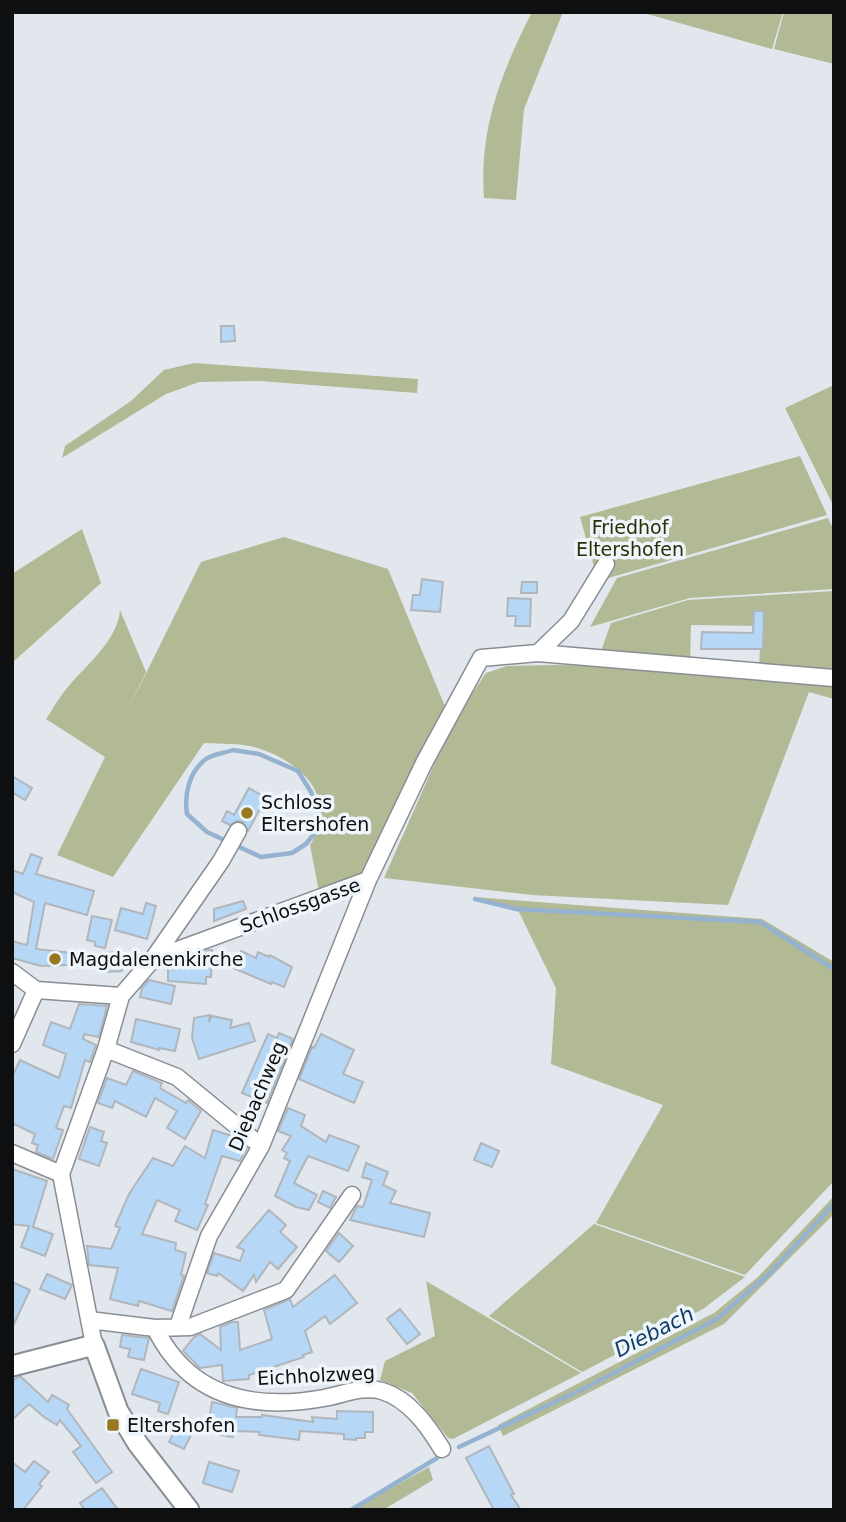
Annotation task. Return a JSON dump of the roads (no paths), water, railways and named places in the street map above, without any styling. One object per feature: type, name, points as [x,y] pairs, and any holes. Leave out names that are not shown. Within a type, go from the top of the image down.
[{"type":"street","points":[[538,653],[571,621],[606,564]]},
{"type":"street","name":"Schlossgasse","points":[[61,1174],[106,1049],[121,996],[153,959],[368,880],[425,761],[481,658],[538,653],[834,678]]},
{"type":"street","points":[[153,959],[236,835]]},
{"type":"street","name":"Diebachweg","points":[[178,1326],[209,1236],[261,1146],[368,880]]},
{"type":"street","points":[[12,972],[36,990],[121,996]]},
{"type":"street","points":[[12,1044],[36,990]]},
{"type":"street","points":[[106,1049],[177,1077],[261,1146]]},
{"type":"street","points":[[12,1153],[61,1174],[94,1345],[118,1411],[138,1444],[189,1510]]},
{"type":"street","points":[[89,1320],[155,1328],[190,1326],[286,1290],[352,1195]]},
{"type":"street","name":"Eichholzweg","points":[[155,1328],[165,1349],[183,1370],[205,1384],[263,1403],[308,1401],[352,1390],[381,1390],[411,1407],[442,1449]]},
{"type":"street","points":[[12,1366],[94,1345]]},
{"type":"waterway","points":[[233,750],[259,754],[298,771],[311,792],[317,810],[317,830],[306,844],[292,853],[261,857],[207,832],[187,814],[187,791],[195,770],[209,757],[233,750]]},
{"type":"waterway","points":[[475,899],[516,909],[760,922],[834,969]]},
{"type":"waterway","name":"Diebach","points":[[459,1447],[587,1387],[717,1319],[769,1274],[834,1204]]},
{"type":"waterway","name":"Diebach","points":[[351,1510],[437,1458]]},
{"type":"place","name":"Schloss Eltershofen","points":[[247,813]]},
{"type":"place","name":"Magdalenenkirche","points":[[55,959]]},
{"type":"place","name":"Eltershofen","points":[[113,1425]]},
{"type":"park label","name":"Friedhof Eltershofen","points":[[630,538]]}]
